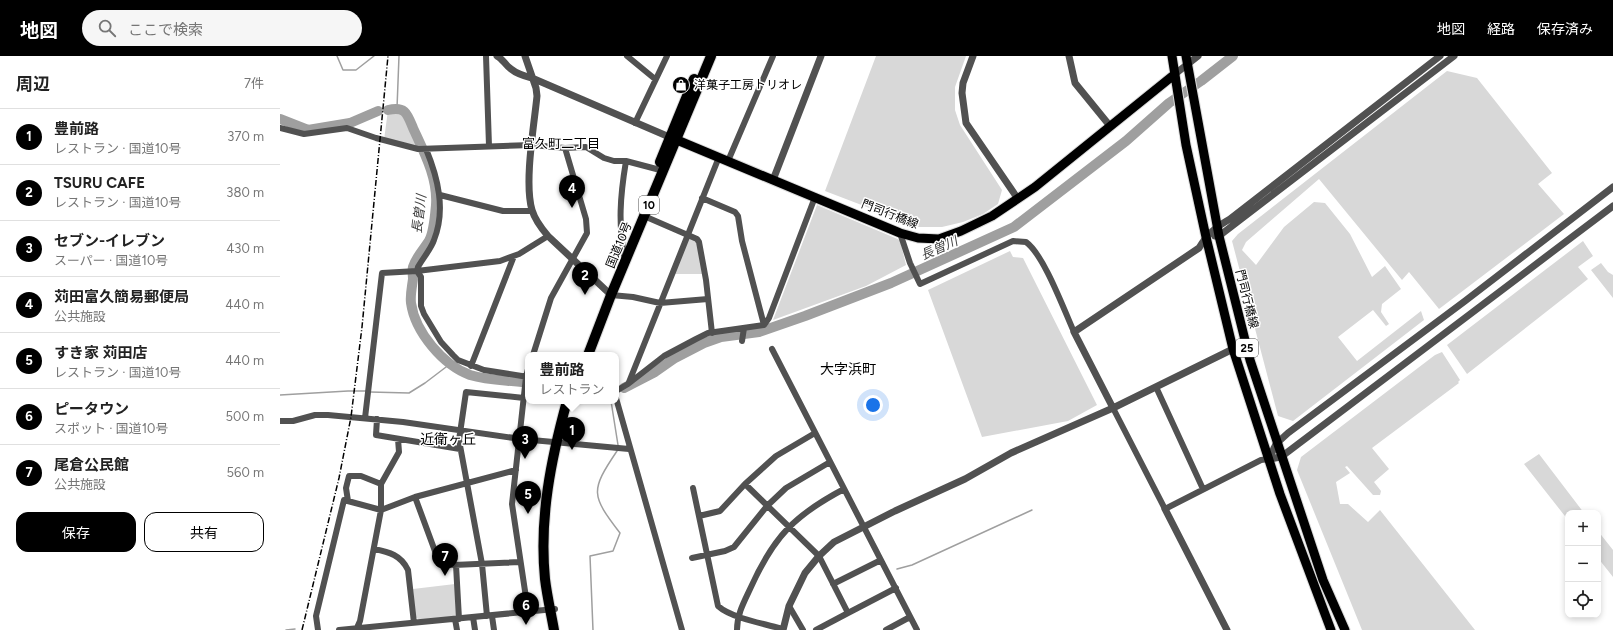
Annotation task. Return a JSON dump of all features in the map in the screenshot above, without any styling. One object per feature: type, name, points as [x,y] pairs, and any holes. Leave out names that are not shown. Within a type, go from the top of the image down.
[{"type":"highway","name":"国道10号","points":[[584,352],[661,169],[704,56]]},
{"type":"highway","name":"国道10号","points":[[673,139],[711,56]]},
{"type":"highway","name":"国道10号","points":[[624,258],[644,216],[661,169]]},
{"type":"highway","name":"国道10号","points":[[589,352],[609,294]]},
{"type":"highway","points":[[559,442],[566,404]]},
{"type":"highway","points":[[559,630],[545,579],[544,532],[548,479],[572,404]]},
{"type":"highway","points":[[553,610],[554,630]]},
{"type":"main road","name":"門司行橋線","points":[[1172,56],[1186,145],[1233,349],[1268,459],[1309,576],[1331,630]]},
{"type":"main road","name":"門司行橋線","points":[[1187,60],[1219,236],[1250,360],[1276,444],[1323,580],[1345,630]]},
{"type":"main road","name":"門司行橋線","points":[[673,139],[900,233],[918,238],[939,239],[977,224],[1018,200],[1175,74]]},
{"type":"street","points":[[486,56],[489,146]]},
{"type":"street","points":[[496,56],[502,59],[514,71],[673,139]]},
{"type":"street","points":[[525,56],[536,88],[537,96],[529,189],[532,211],[541,228],[609,294],[633,297],[660,303],[708,299]]},
{"type":"street","points":[[627,56],[655,79]]},
{"type":"street","points":[[634,123],[667,56]]},
{"type":"street","points":[[728,161],[773,56]]},
{"type":"street","points":[[773,180],[821,56]]},
{"type":"street","points":[[973,56],[963,83],[962,93],[966,123],[1018,200]]},
{"type":"street","points":[[1069,56],[1075,83],[1110,126]]},
{"type":"street","points":[[1175,74],[1187,60],[1198,56]]},
{"type":"street","points":[[1074,332],[1200,248],[1206,237],[1217,226],[1230,219],[1440,56]]},
{"type":"street","points":[[1206,237],[1219,236],[1454,56]]},
{"type":"street","points":[[280,128],[304,134],[347,128],[376,138],[423,149],[532,145],[566,148],[586,147],[604,158],[614,161],[626,161],[661,169]]},
{"type":"street","points":[[534,352],[551,298],[587,233],[587,226],[566,148]]},
{"type":"street","points":[[423,149],[437,175],[440,195],[440,208],[434,240],[417,271],[421,278],[421,306],[424,314],[441,342],[453,355],[471,366],[484,370],[525,377]]},
{"type":"street","points":[[628,384],[719,157]]},
{"type":"street","points":[[624,258],[620,237],[620,201],[626,161]]},
{"type":"street","points":[[1268,459],[1276,444],[1613,187]]},
{"type":"street","points":[[440,195],[503,211],[532,211]]},
{"type":"street","points":[[702,198],[735,212],[738,216],[742,241],[764,325]]},
{"type":"street","points":[[619,389],[664,356],[696,339],[712,333],[744,330],[764,325],[769,318],[815,198]]},
{"type":"street","points":[[1165,509],[1262,460],[1281,457],[1613,206]]},
{"type":"street","points":[[644,216],[697,239],[699,242],[712,333]]},
{"type":"street","points":[[900,233],[910,263],[920,284],[1014,241],[1026,242],[1035,252],[1074,332],[1227,630]]},
{"type":"street","points":[[365,418],[382,273],[417,271],[500,261],[514,256],[548,236]]},
{"type":"street","points":[[471,366],[514,256]]},
{"type":"street","points":[[742,341],[744,330]]},
{"type":"street","points":[[772,349],[917,630]]},
{"type":"street","points":[[693,488],[706,556],[718,606],[722,610],[737,616],[783,630],[789,606],[805,574],[818,556],[834,542],[863,526],[965,479],[1010,453],[1113,408],[1233,349]]},
{"type":"street","points":[[1156,387],[1203,489]]},
{"type":"street","points":[[525,391],[512,504],[528,611]]},
{"type":"street","points":[[494,630],[489,616],[482,564],[460,449],[460,429],[466,392],[524,398]]},
{"type":"street","points":[[618,404],[629,449],[682,630]]},
{"type":"street","points":[[280,421],[292,420],[315,414],[365,418],[460,429],[520,439],[629,449]]},
{"type":"street","points":[[377,419],[376,435],[460,449]]},
{"type":"street","points":[[699,516],[720,511],[745,484],[776,456],[815,433]]},
{"type":"street","points":[[356,629],[360,621],[381,510],[381,484],[399,452],[398,439]]},
{"type":"street","points":[[692,558],[706,556],[734,547],[767,506],[786,488],[830,462]]},
{"type":"street","points":[[318,630],[316,616],[344,500],[381,510],[415,497],[516,470]]},
{"type":"street","points":[[348,501],[346,488],[349,476],[361,476],[381,484]]},
{"type":"street","points":[[745,484],[818,556],[848,613]]},
{"type":"street","points":[[737,630],[737,616],[764,560],[788,526],[805,512],[844,489]]},
{"type":"street","points":[[415,497],[439,562],[456,565],[520,562]]},
{"type":"street","points":[[374,549],[397,556],[406,565],[408,570],[414,623]]},
{"type":"street","points":[[833,584],[881,560]]},
{"type":"street","points":[[456,565],[457,630]]},
{"type":"street","points":[[816,630],[896,588]]},
{"type":"street","points":[[789,606],[803,630]]},
{"type":"street","points":[[339,630],[528,611],[553,610]]},
{"type":"street","points":[[472,617],[475,630]]},
{"type":"street","points":[[886,630],[910,617]]},
{"type":"shaded area","points":[[876,56],[966,56],[955,87],[955,110],[960,125],[1002,190],[998,204],[983,214],[963,222],[942,227],[919,227],[825,191]]},
{"type":"shaded area","points":[[1447,71],[1477,78],[1552,173],[1538,184],[1564,214],[1439,309],[1409,272],[1402,280],[1319,179],[1246,242],[1242,250],[1256,265],[1284,227],[1314,202],[1325,203],[1350,234],[1372,277],[1385,266],[1401,289],[1382,304],[1381,312],[1389,324],[1386,326],[1373,310],[1338,337],[1357,361],[1421,311],[1424,320],[1293,421],[1278,416],[1232,241],[1238,234]]},
{"type":"shaded area","points":[[397,108],[407,114],[416,131],[422,149],[384,140],[388,110]]},
{"type":"shaded area","points":[[817,205],[900,240],[906,265],[866,286],[773,320]]},
{"type":"shaded area","points":[[687,235],[697,239],[705,274],[671,274]]},
{"type":"shaded area","points":[[1583,241],[1593,256],[1578,267],[1588,279],[1467,374],[1447,345]]},
{"type":"shaded area","points":[[1010,251],[1013,257],[1023,258],[1097,405],[1068,421],[982,437],[928,290]]},
{"type":"shaded area","points":[[1601,263],[1608,272],[1613,275],[1613,298],[1591,270]]},
{"type":"shaded area","points":[[1442,352],[1460,380],[1458,382],[1459,383],[1372,448],[1389,469],[1374,482],[1381,491],[1380,495],[1373,495],[1347,466],[1345,467],[1350,473],[1336,482],[1340,504],[1348,504],[1368,522],[1380,510],[1475,630],[1362,630],[1297,470],[1301,457],[1435,355]]},
{"type":"shaded area","points":[[1539,454],[1582,510],[1565,510],[1565,516],[1524,464]]},
{"type":"shaded area","points":[[1601,535],[1613,550],[1613,577],[1601,562]]},
{"type":"shaded area","points":[[455,584],[456,616],[420,620],[415,617],[413,589]]},
{"type":"waterway","points":[[337,56],[343,70],[356,70],[374,56]]},
{"type":"waterway","points":[[397,108],[399,56]]},
{"type":"waterway","name":"長曽川","points":[[624,388],[655,372],[675,358],[704,343],[721,337],[759,332],[805,316],[891,283],[1014,227],[1126,141],[1169,103],[1201,81],[1233,56]]},
{"type":"waterway","name":"長曽川","points":[[388,110],[402,110],[409,118],[426,156],[435,185],[436,205],[432,233],[429,241],[414,263],[413,268],[411,303],[418,325],[432,346],[450,364],[460,370],[478,377],[525,383]]},
{"type":"waterway","name":"長曽川","points":[[280,119],[308,130],[350,123],[378,111]]},
{"type":"waterway","points":[[370,392],[409,393],[450,364]]},
{"type":"waterway","points":[[280,395],[366,391]]},
{"type":"waterway","points":[[611,404],[618,445]]},
{"type":"waterway","points":[[593,630],[590,556],[613,551],[620,533],[610,520],[599,501],[598,485],[608,464],[617,451]]},
{"type":"waterway","points":[[897,569],[912,565],[1032,510]]},
{"type":"waterway","points":[[286,630],[295,629]]},
{"type":"railway","points":[[302,630],[339,478],[351,417],[362,327],[388,56]]},
{"type":"place","name":"洋菓子工房トリオレ","points":[[681,85]]},
{"type":"place","name":"苅田富久簡易郵便局","points":[[572,208]]},
{"type":"place","name":"TSURU CAFE","points":[[585,295]]},
{"type":"place","name":"豊前路","points":[[572,450]]},
{"type":"place","name":"セブン-イレブン","points":[[525,459]]},
{"type":"place","name":"すき家 苅田店","points":[[528,514]]},
{"type":"place","name":"尾倉公民館","points":[[445,576]]},
{"type":"place","name":"ピータウン","points":[[526,625]]},
{"type":"district","name":"富久町二丁目","points":[[561,143]]},
{"type":"district","name":"大字浜町","points":[[848,369]]},
{"type":"district","name":"近衛ヶ丘","points":[[448,439]]}]
